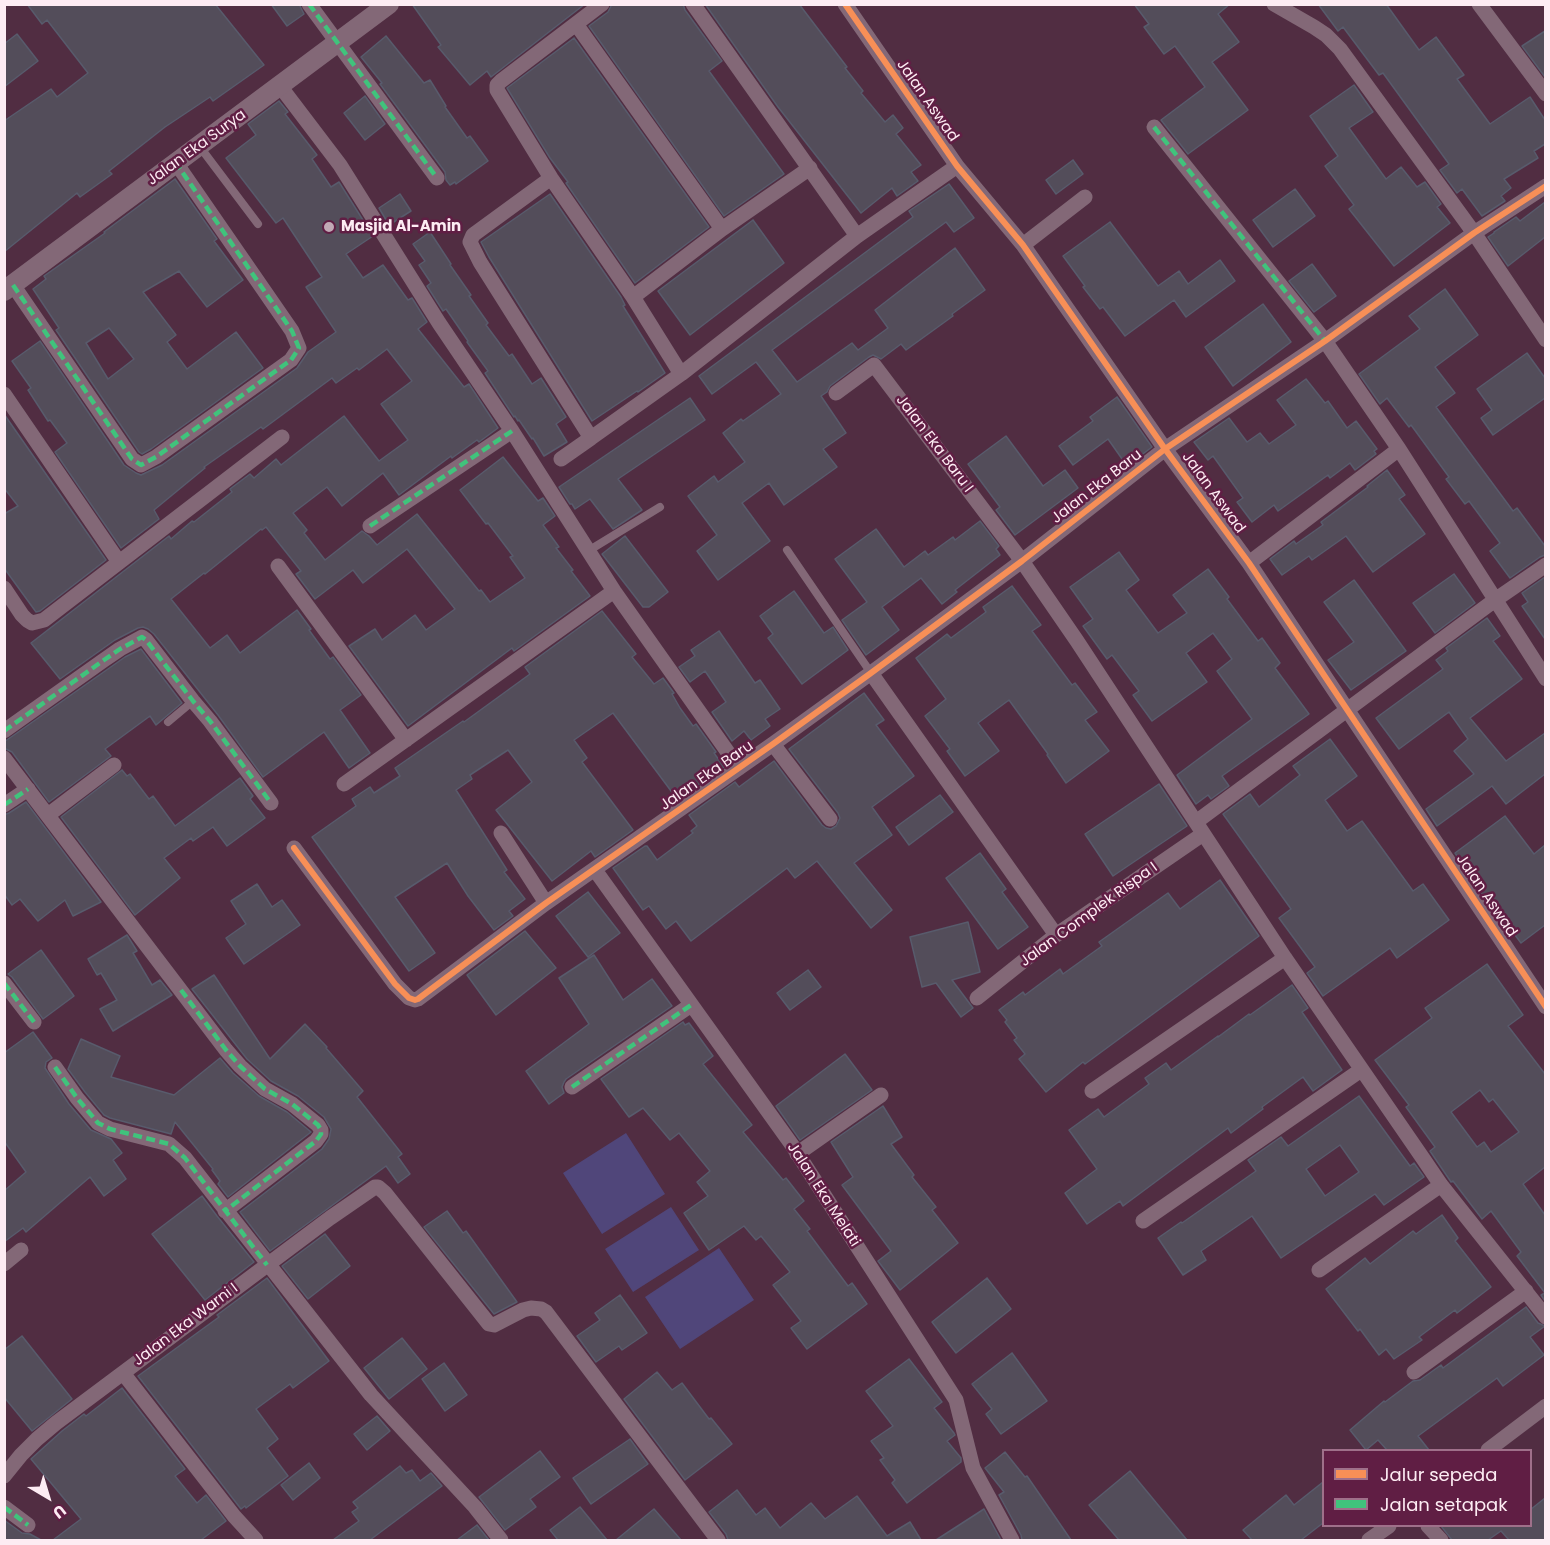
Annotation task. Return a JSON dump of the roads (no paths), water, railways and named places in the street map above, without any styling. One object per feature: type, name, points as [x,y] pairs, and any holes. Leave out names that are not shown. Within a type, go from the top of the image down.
[{"type":"street","points":[[309,4],[437,178]]},
{"type":"street","name":"Jalan Eka Surya","points":[[9,288],[389,4]]},
{"type":"street","points":[[602,4],[501,81],[497,85],[497,90],[551,178],[633,297],[681,374]]},
{"type":"street","points":[[693,4],[857,236]]},
{"type":"street","name":"Jalan Aswad","points":[[845,4],[957,166],[1023,245],[1165,449],[1250,563],[1545,1007]]},
{"type":"street","points":[[1274,4],[1326,35],[1340,49],[1474,233],[1545,340]]},
{"type":"street","points":[[1479,4],[1545,94]]},
{"type":"street","points":[[576,24],[722,229]]},
{"type":"street","points":[[280,86],[340,165],[439,323],[512,431],[614,591],[738,768]]},
{"type":"street","points":[[1154,127],[1325,341],[1399,449],[1545,679]]},
{"type":"street","points":[[9,288],[132,459],[141,465],[156,457],[291,360],[298,348],[292,331],[176,163]]},
{"type":"street","points":[[561,459],[681,374],[857,236],[957,166]]},
{"type":"street","points":[[633,297],[722,229],[810,168]]},
{"type":"street","points":[[551,178],[473,235],[470,242],[480,262],[591,438]]},
{"type":"street","name":"Jalan Eka Baru","points":[[294,848],[395,984],[412,1000],[418,999],[546,903],[871,673],[1022,561],[1165,449],[1325,341],[1474,233],[1545,186]]},
{"type":"street","points":[[1023,245],[1085,197]]},
{"type":"street","name":"Jalan Eka Baru I","points":[[836,393],[874,365],[1022,561]]},
{"type":"street","points":[[4,394],[9,410],[119,562]]},
{"type":"street","points":[[370,526],[512,431]]},
{"type":"street","points":[[4,588],[22,615],[32,624],[36,623],[51,614],[282,437]]},
{"type":"street","points":[[1250,563],[1399,449]]},
{"type":"street","points":[[1022,561],[1361,1070],[1442,1185],[1545,1317]]},
{"type":"street","name":"Jalan Complek Rispa I","points":[[977,998],[1056,935],[1199,828],[1348,710],[1545,565]]},
{"type":"street","points":[[278,566],[406,740]]},
{"type":"street","points":[[345,784],[614,591]]},
{"type":"street","points":[[4,731],[140,637],[146,640],[271,802]]},
{"type":"street","points":[[871,673],[1056,935]]},
{"type":"street","points":[[773,744],[830,819]]},
{"type":"street","points":[[4,758],[226,1050],[265,1089],[292,1104],[321,1130],[316,1141],[225,1211]]},
{"type":"street","points":[[48,815],[114,765]]},
{"type":"street","points":[[4,805],[28,789]]},
{"type":"street","points":[[501,833],[546,903]]},
{"type":"street","name":"Jalan Eka Melati","points":[[595,870],[797,1154],[956,1400],[973,1468],[1012,1540]]},
{"type":"street","points":[[1092,1090],[1285,958]]},
{"type":"street","points":[[4,983],[34,1022]]},
{"type":"street","points":[[572,1087],[691,1005]]},
{"type":"street","points":[[55,1067],[98,1123],[110,1129],[169,1144],[184,1158],[371,1395],[475,1507],[501,1540]]},
{"type":"street","points":[[1143,1221],[1361,1070]]},
{"type":"street","points":[[797,1154],[881,1095]]},
{"type":"street","points":[[1319,1270],[1442,1185]]},
{"type":"street","name":"Jalan Eka Warni I","points":[[4,1476],[37,1439],[267,1264],[369,1190],[378,1187],[489,1324],[494,1325],[531,1308],[546,1312],[718,1540]]},
{"type":"street","points":[[4,1264],[21,1251]]},
{"type":"street","points":[[1414,1372],[1526,1291]]},
{"type":"street","points":[[123,1373],[190,1461],[256,1540]]},
{"type":"street","points":[[1489,1449],[1545,1406]]},
{"type":"street","points":[[4,1507],[28,1525]]},
{"type":"street","points":[[1369,1540],[1388,1527]]},
{"type":"street","points":[[1429,1527],[1441,1540]]},
{"type":"lane","points":[[200,147],[258,224]]},
{"type":"lane","points":[[588,550],[660,507]]},
{"type":"lane","points":[[787,550],[871,673]]},
{"type":"lane","points":[[168,722],[193,701]]},
{"type":"place","name":"Masjid Al-Amin","points":[[329,227]]}]
